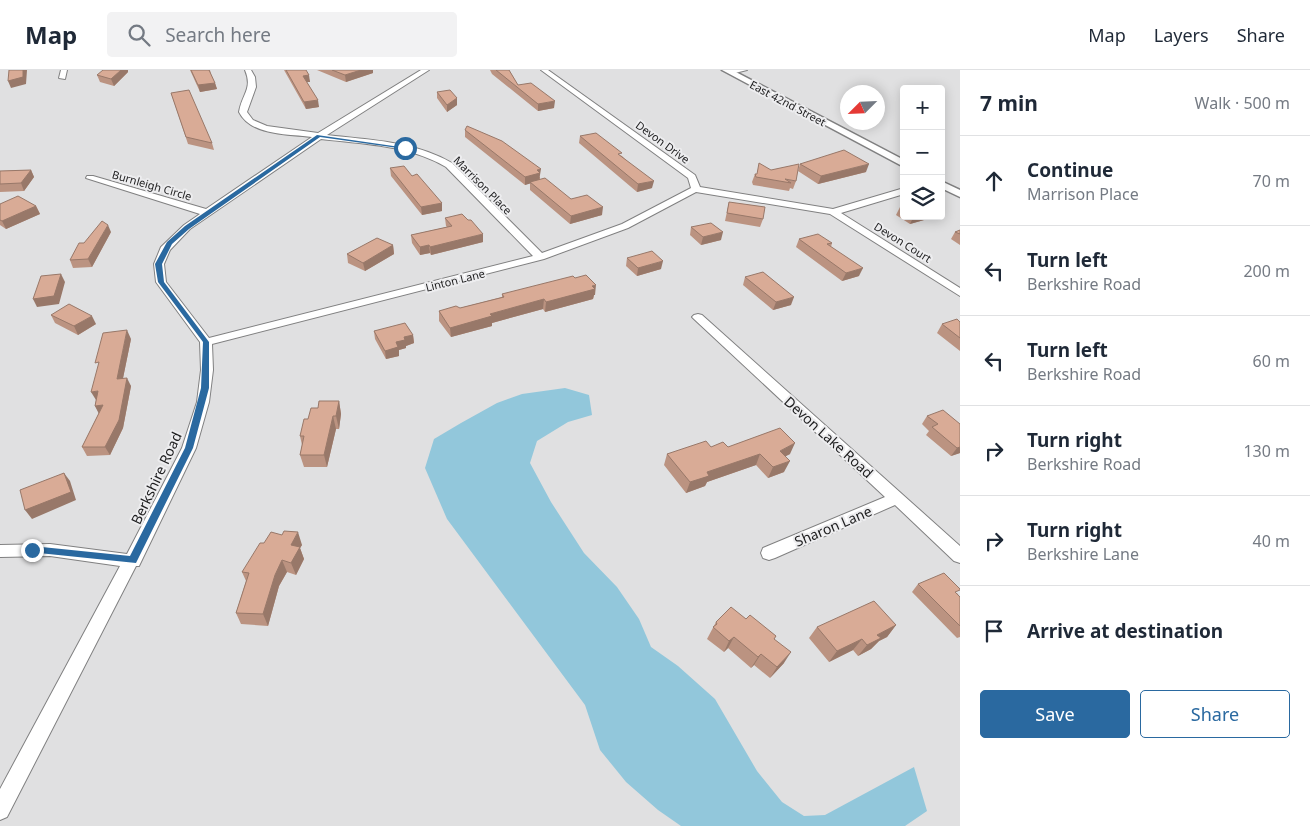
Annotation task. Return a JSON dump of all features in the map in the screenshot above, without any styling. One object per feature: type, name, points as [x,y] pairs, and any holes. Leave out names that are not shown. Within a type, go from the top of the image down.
[{"type":"street","name":"Marrison Place","points":[[248,70],[252,77],[253,86],[243,109],[244,115],[249,121],[268,129],[409,148],[439,158],[449,165],[540,257]]},
{"type":"street","points":[[206,342],[161,282],[158,270],[160,258],[169,243],[187,227],[319,136],[426,70]]},
{"type":"street","name":"Devon Drive","points":[[544,70],[692,177],[696,186],[694,189]]},
{"type":"street","points":[[728,71],[744,70]]},
{"type":"street","name":"East 42nd Street","points":[[728,71],[900,162]]},
{"type":"street","name":"Burnleigh Circle","points":[[90,178],[208,213]]},
{"type":"street","points":[[945,186],[960,194]]},
{"type":"street","points":[[694,189],[833,212],[900,192]]},
{"type":"street","name":"Linton Lane","points":[[206,342],[540,257],[625,226],[694,189]]},
{"type":"street","name":"Devon Court","points":[[833,212],[960,292]]},
{"type":"street","name":"Devon Lake Road","points":[[698,317],[960,556]]},
{"type":"street","name":"Berkshire Road","points":[[0,810],[133,561],[189,448],[205,388],[206,342]]},
{"type":"street","name":"Sharon Lane","points":[[769,553],[897,498]]},
{"type":"street","points":[[0,551],[50,550],[133,561]]},
{"type":"water","points":[[565,388],[589,395],[592,415],[568,422],[537,441],[530,463],[551,502],[584,553],[617,587],[639,619],[651,647],[678,666],[715,699],[757,771],[782,802],[804,816],[825,815],[914,767],[927,811],[905,826],[681,826],[658,810],[626,782],[600,750],[585,705],[447,519],[425,468],[434,439],[461,423],[497,403],[522,394]]},
{"type":"building","points":[[9,70],[23,70],[23,77],[8,81]]},
{"type":"building","points":[[103,70],[121,70],[111,79],[97,75]]},
{"type":"building","points":[[191,70],[209,70],[215,83],[198,85]]},
{"type":"building","points":[[286,70],[306,70],[309,75],[303,76],[318,100],[304,102]]},
{"type":"building","points":[[332,70],[361,70],[345,75]]},
{"type":"building","points":[[496,70],[509,70],[518,85],[531,83],[555,101],[538,104]]},
{"type":"building","points":[[189,90],[212,143],[186,137],[171,93]]},
{"type":"building","points":[[450,90],[457,98],[447,105],[437,92]]},
{"type":"building","points":[[467,126],[502,141],[541,169],[537,170],[540,173],[525,177],[465,130]]},
{"type":"building","points":[[596,133],[622,153],[618,154],[654,181],[638,184],[580,136]]},
{"type":"building","points":[[844,150],[869,164],[821,176],[800,164]]},
{"type":"building","points":[[759,163],[771,170],[799,164],[796,181],[785,179],[791,183],[756,177],[755,174],[757,174]]},
{"type":"building","points":[[404,166],[412,176],[417,174],[442,203],[421,207],[390,168]]},
{"type":"building","points":[[31,170],[21,183],[0,184],[0,171]]},
{"type":"building","points":[[545,178],[571,199],[587,195],[603,207],[571,216],[530,182]]},
{"type":"building","points":[[18,196],[36,206],[2,221],[0,220],[0,204]]},
{"type":"building","points":[[729,202],[765,207],[763,219],[727,213]]},
{"type":"building","points":[[462,214],[468,220],[471,220],[483,234],[430,247],[429,245],[420,247],[411,235],[452,226],[445,218]]},
{"type":"building","points":[[102,221],[108,225],[88,259],[70,260],[79,243],[84,243]]},
{"type":"building","points":[[711,223],[723,232],[703,237],[691,227]]},
{"type":"building","points":[[818,234],[832,243],[827,244],[863,268],[846,273],[799,239]]},
{"type":"building","points":[[377,238],[393,245],[363,263],[347,254]]},
{"type":"building","points":[[652,251],[663,261],[638,268],[627,258]]},
{"type":"building","points":[[763,272],[794,297],[776,302],[745,277]]},
{"type":"building","points":[[61,274],[54,296],[33,299],[41,276]]},
{"type":"building","points":[[586,275],[596,285],[592,286],[595,289],[546,302],[544,299],[490,314],[492,316],[450,328],[439,311],[504,297],[502,294],[573,276],[575,278]]},
{"type":"building","points":[[69,304],[92,316],[74,326],[51,315]]},
{"type":"building","points":[[957,319],[960,322],[960,338],[942,324]]},
{"type":"building","points":[[405,323],[413,335],[404,337],[405,340],[396,342],[398,347],[385,351],[374,331]]},
{"type":"building","points":[[127,330],[117,379],[127,378],[119,420],[105,447],[82,447],[103,405],[95,406],[98,391],[91,392],[99,362],[95,363],[103,333]]},
{"type":"building","points":[[319,401],[339,401],[336,416],[333,416],[324,455],[300,455],[304,436],[300,436],[304,419],[308,419],[311,408],[318,408]]},
{"type":"building","points":[[943,410],[960,424],[960,447],[957,448],[932,427],[938,424],[927,416]]},
{"type":"building","points":[[780,428],[795,443],[780,451],[790,461],[773,467],[760,454],[707,472],[709,476],[690,482],[667,454],[706,441],[711,447],[723,442],[728,447]]},
{"type":"building","points":[[64,473],[71,492],[25,510],[20,490]]},
{"type":"building","points":[[284,531],[298,532],[291,545],[300,547],[291,563],[282,560],[275,575],[263,614],[236,613],[249,573],[242,572],[260,543],[264,543],[271,532],[282,535]]},
{"type":"building","points":[[944,573],[960,589],[955,592],[960,597],[960,626],[918,584]]},
{"type":"building","points":[[874,601],[896,625],[877,635],[881,638],[867,645],[862,639],[837,651],[817,627]]},
{"type":"building","points":[[731,607],[746,619],[750,615],[776,636],[774,639],[791,652],[777,667],[761,654],[758,657],[734,637],[729,641],[713,627]]},
{"type":"route","points":[[32,550],[50,550],[133,561],[189,448],[203,402],[207,370],[206,342],[161,282],[158,264],[169,243],[187,227],[319,136],[405,148]]}]
